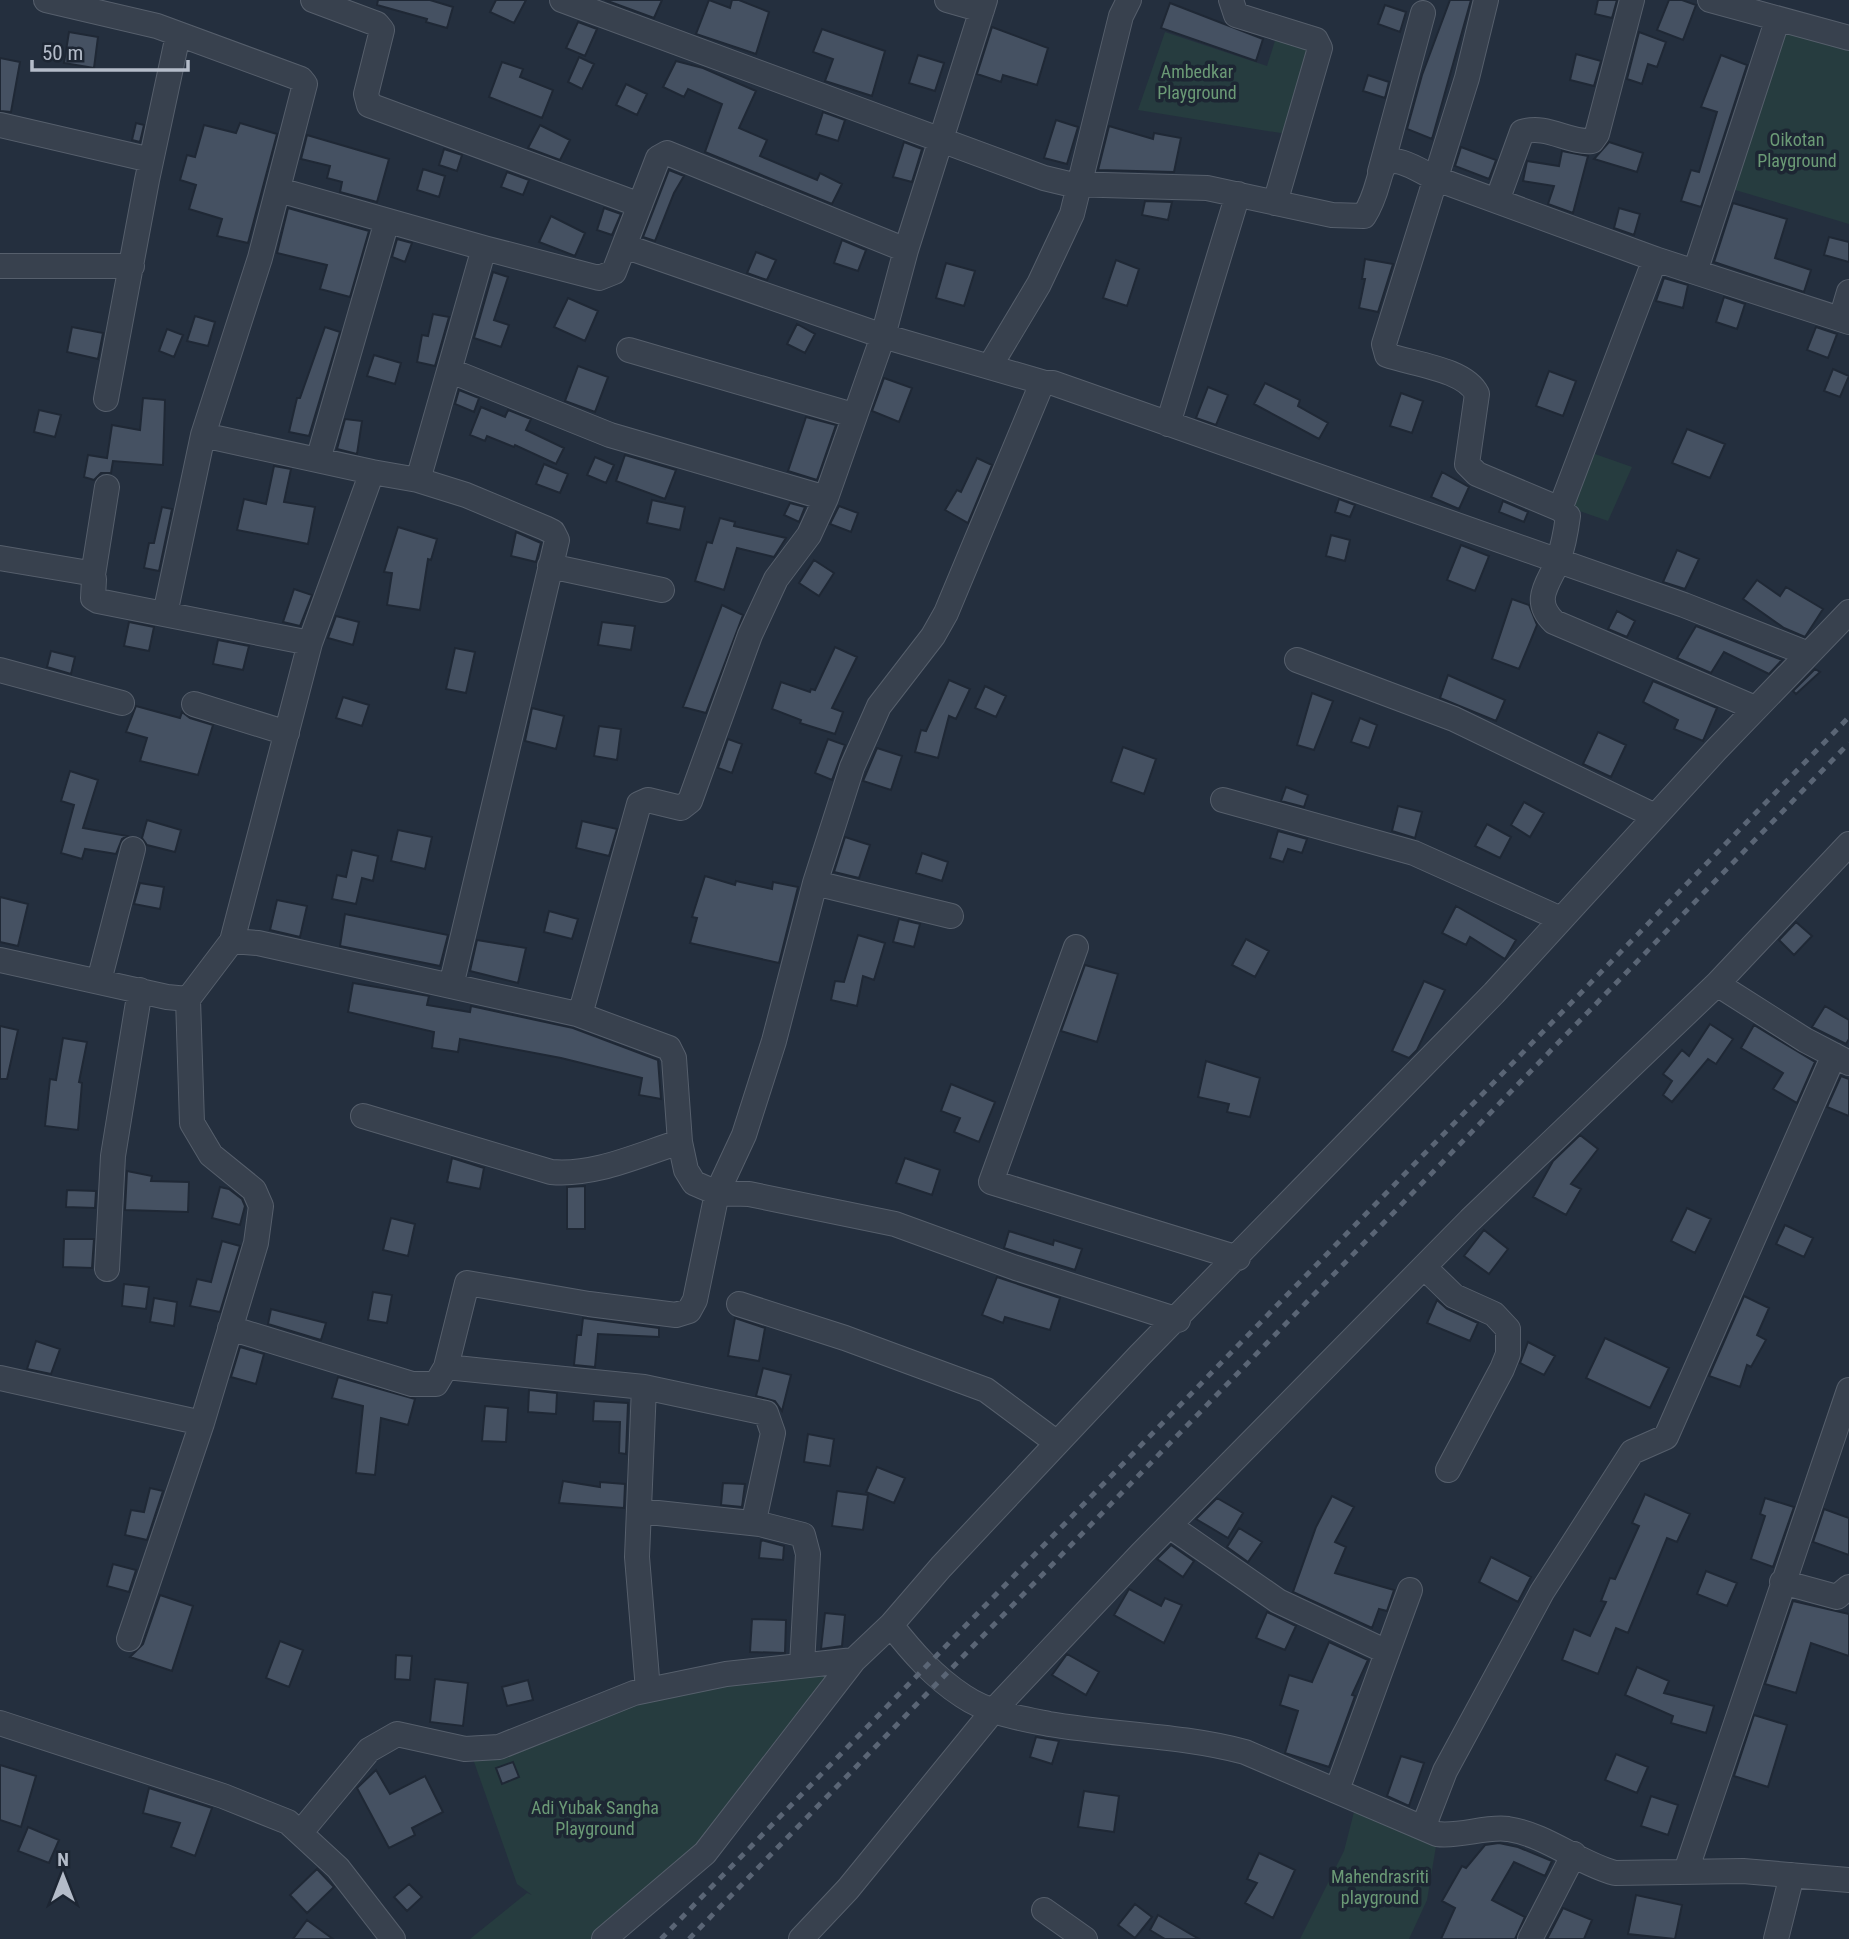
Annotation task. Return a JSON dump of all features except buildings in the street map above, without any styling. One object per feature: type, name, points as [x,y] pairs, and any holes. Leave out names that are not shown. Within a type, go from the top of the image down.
[{"type":"street","points":[[46,0],[119,8],[157,26],[301,79],[305,84],[279,190],[203,435],[165,614]]},
{"type":"street","points":[[313,0],[377,24],[382,30],[366,94],[365,100],[369,104],[640,205]]},
{"type":"street","points":[[562,0],[1044,178],[1081,184],[1190,186],[1332,215],[1364,216],[1371,206],[1423,13]]},
{"type":"street","points":[[577,1014],[583,1004],[639,804],[648,800],[681,808],[690,801],[750,635],[776,579],[809,535],[826,498],[883,336],[906,250],[983,5],[947,0]]},
{"type":"street","points":[[990,366],[1050,264],[1072,214],[1121,16],[1129,0]]},
{"type":"street","points":[[1231,0],[1236,15],[1316,40],[1320,48],[1275,203]]},
{"type":"street","points":[[1486,0],[1467,78],[1384,344],[1387,355],[1461,377],[1472,383],[1477,394],[1467,464],[1477,474],[1560,509],[1568,516],[1557,562],[1543,590],[1542,603],[1553,622],[1755,708]]},
{"type":"street","points":[[1497,201],[1522,132],[1541,130],[1581,142],[1592,141],[1597,134],[1632,0]]},
{"type":"street","points":[[1710,0],[1777,21],[1849,38]]},
{"type":"street","points":[[1695,272],[1777,21]]},
{"type":"street","points":[[106,399],[151,160],[178,34]]},
{"type":"street","points":[[0,125],[151,160]]},
{"type":"street","points":[[279,190],[599,278],[614,272],[658,158],[667,153],[906,250]]},
{"type":"street","points":[[1380,172],[1385,163],[1395,160],[1406,162],[1434,178],[1655,260],[1845,321],[1849,292]]},
{"type":"street","points":[[1168,424],[1238,194]]},
{"type":"street","points":[[318,460],[387,221]]},
{"type":"street","points":[[624,246],[883,336],[1045,383],[1053,383],[1684,605],[1806,653]]},
{"type":"street","points":[[418,480],[484,248]]},
{"type":"street","points":[[1560,509],[1655,260]]},
{"type":"street","points":[[0,266],[132,266]]},
{"type":"street","points":[[629,349],[853,415]]},
{"type":"street","points":[[451,371],[610,435],[826,498]]},
{"type":"street","points":[[230,1328],[412,1384],[436,1384],[446,1367],[467,1283],[589,1304],[676,1315],[689,1311],[695,1300],[717,1193],[744,1135],[766,1065],[815,883],[852,767],[879,706],[933,636],[946,613],[1040,388],[1045,383]]},
{"type":"street","points":[[203,435],[418,480],[466,495],[552,532],[557,540],[451,986]]},
{"type":"street","points":[[129,1639],[202,1423],[256,1243],[261,1206],[254,1190],[211,1155],[192,1123],[188,999],[232,941],[310,643],[372,472]]},
{"type":"street","points":[[107,487],[91,593],[97,601],[310,643]]},
{"type":"street","points":[[0,558],[93,575]]},
{"type":"street","points":[[550,566],[662,590]]},
{"type":"street","points":[[604,1939],[705,1853],[855,1660],[891,1625],[1057,1443],[1238,1258],[1561,919],[1806,653],[1849,612]]},
{"type":"street","points":[[1297,660],[1454,719],[1656,816]]},
{"type":"street","points":[[0,670],[122,704]]},
{"type":"street","points":[[194,704],[287,733]]},
{"type":"street","points":[[1223,800],[1414,853],[1561,919]]},
{"type":"street","points":[[801,1939],[848,1889],[993,1711],[1170,1525],[1424,1267],[1717,984],[1849,844]]},
{"type":"street","points":[[99,981],[133,849]]},
{"type":"street","points":[[815,883],[951,916]]},
{"type":"street","points":[[232,941],[258,943],[577,1014],[669,1048],[674,1058],[680,1142],[686,1170],[694,1183],[717,1193],[749,1194],[895,1224],[1016,1268],[1178,1320]]},
{"type":"street","points":[[1076,947],[991,1182],[1238,1258]]},
{"type":"street","points":[[0,960],[188,999]]},
{"type":"street","points":[[1423,1828],[1444,1771],[1542,1592],[1632,1452],[1666,1437],[1841,1059],[1717,984]]},
{"type":"street","points":[[107,1269],[113,1156],[140,990]]},
{"type":"street","points":[[363,1116],[551,1172],[573,1174],[680,1142]]},
{"type":"street","points":[[1424,1267],[1454,1296],[1494,1314],[1508,1329],[1508,1354],[1502,1369],[1448,1470]]},
{"type":"street","points":[[739,1304],[845,1338],[986,1390],[1057,1443]]},
{"type":"street","points":[[446,1367],[644,1387],[766,1413],[773,1433],[756,1505],[755,1516],[760,1524]]},
{"type":"street","points":[[0,1378],[202,1423]]},
{"type":"street","points":[[644,1387],[637,1557],[648,1690]]},
{"type":"street","points":[[1686,1871],[1849,1390]]},
{"type":"street","points":[[639,1511],[760,1524],[803,1535],[807,1554],[802,1665]]},
{"type":"street","points":[[1170,1525],[1278,1601],[1387,1652]]},
{"type":"street","points":[[1782,1582],[1837,1597],[1849,1587]]},
{"type":"street","points":[[1337,1790],[1410,1590]]},
{"type":"street","points":[[891,1625],[914,1654],[941,1680],[963,1696],[993,1711],[1083,1730],[1214,1744],[1271,1762],[1423,1828],[1452,1836],[1505,1828],[1523,1832],[1574,1854],[1598,1868],[1615,1873],[1686,1871],[1849,1880]]},
{"type":"street","points":[[301,1832],[369,1750],[385,1738],[397,1734],[465,1749],[499,1747],[634,1693],[726,1674],[855,1660]]},
{"type":"street","points":[[0,1723],[223,1796],[288,1822],[338,1868],[393,1939]]},
{"type":"street","points":[[1530,1939],[1574,1854]]},
{"type":"street","points":[[1776,1939],[1792,1875]]},
{"type":"street","points":[[1044,1910],[1085,1939]]},
{"type":"green space","name":"Oikotan Playground","points":[[1783,11],[1849,28],[1849,224],[1732,189]]},
{"type":"green space","name":"Ambedkar Playground","points":[[1280,25],[1330,40],[1299,136],[1138,110],[1165,32],[1267,66]]},
{"type":"green space","points":[[1595,454],[1632,467],[1608,521],[1571,508]]},
{"type":"green space","name":"Adi Yubak Sangha Playground","points":[[843,1665],[726,1818],[603,1939],[470,1939],[527,1893],[532,1895],[517,1884],[472,1756],[649,1699]]},
{"type":"green space","name":"Mahendrasriti playground","points":[[1355,1808],[1436,1846],[1427,1900],[1409,1939],[1300,1939],[1344,1851]]},
{"type":"railway","points":[[661,1939],[1849,717]]},
{"type":"railway","points":[[689,1939],[1849,743]]}]
